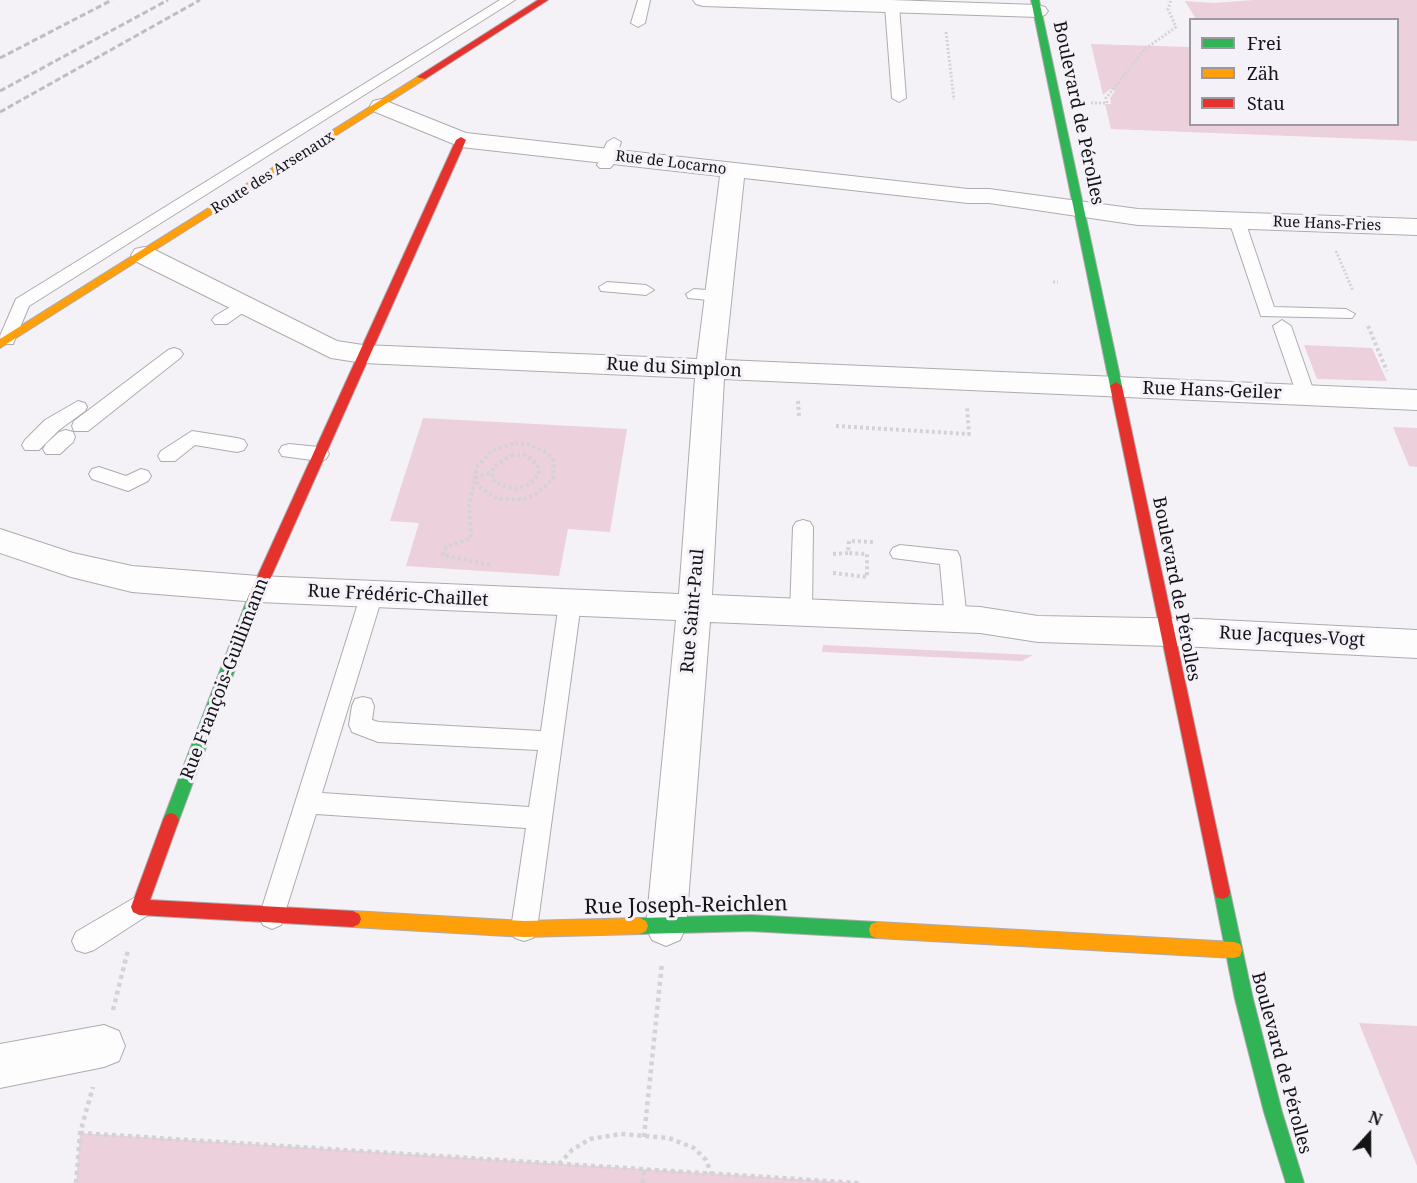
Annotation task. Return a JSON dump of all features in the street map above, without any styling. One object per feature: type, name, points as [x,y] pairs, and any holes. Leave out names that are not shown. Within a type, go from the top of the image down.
[{"type":"main road","name":"Route des Arsenaux","points":[[3,342],[381,106],[544,0]]},
{"type":"main road","name":"Boulevard de Pérolles","points":[[1036,5],[1234,950],[1262,1073],[1295,1183]]},
{"type":"main road","name":"Rue François-Guillimann","points":[[139,907],[258,589],[461,140]]},
{"type":"main road","name":"Rue Joseph-Reichlen","points":[[139,907],[272,917],[524,929],[750,923],[1234,950]]},
{"type":"street","points":[[703,0],[850,2],[943,8],[1036,5]]},
{"type":"street","name":"Rue de Locarno","points":[[381,106],[461,140],[968,196],[997,203],[1031,203],[1080,210]]},
{"type":"street","name":"Rue Saint-Paul","points":[[666,927],[694,609],[710,370],[706,295],[733,171]]},
{"type":"street","name":"Rue Hans-Fries","points":[[1080,210],[1137,217],[1415,231]]},
{"type":"street","name":"Rue du Simplon","points":[[144,255],[232,312],[331,349],[363,354],[965,379],[1117,388]]},
{"type":"street","name":"Rue Hans-Geiler","points":[[1117,388],[1417,400]]},
{"type":"street","name":"Rue Frédéric-Chaillet","points":[[0,541],[71,565],[132,579],[258,589],[956,619],[1038,629],[1167,634]]},
{"type":"street","name":"Rue Jacques-Vogt","points":[[1167,634],[1201,633],[1417,644]]},
{"type":"street","points":[[0,1066],[104,1046]]},
{"type":"lane","points":[[3,342],[22,303],[509,0]]},
{"type":"lane","points":[[638,24],[644,0]]},
{"type":"lane","points":[[892,6],[899,98]]},
{"type":"lane","points":[[1237,221],[1267,312],[1346,314]]},
{"type":"lane","points":[[607,287],[646,290]]},
{"type":"lane","name":"Rue Hans-Geiler","points":[[1282,326],[1306,395]]},
{"type":"lane","points":[[67,437],[174,354]]},
{"type":"lane","points":[[33,445],[52,425],[78,407]]},
{"type":"lane","points":[[168,456],[192,438],[237,445]]},
{"type":"lane","points":[[289,451],[319,454]]},
{"type":"lane","points":[[99,474],[128,484],[141,476]]},
{"type":"lane","points":[[801,613],[803,527]]},
{"type":"lane","points":[[900,554],[950,557],[956,619]]},
{"type":"lane","points":[[272,917],[372,594]]},
{"type":"lane","points":[[524,929],[570,603]]},
{"type":"lane","points":[[363,706],[360,725],[378,732],[551,741]]},
{"type":"lane","points":[[308,803],[540,818]]},
{"type":"lane","points":[[85,941],[139,907]]},
{"type":"path","points":[[1091,103],[1107,103],[1106,98],[1145,49],[1176,27],[1168,9],[1172,0]]},
{"type":"path","points":[[943,8],[954,100]]},
{"type":"path","points":[[836,426],[969,434],[965,379]]},
{"type":"path","points":[[475,478],[479,487],[498,499],[524,499],[546,488],[553,479],[554,461],[539,448],[528,444],[502,446],[481,459],[476,468],[469,506],[471,538],[446,547],[443,555],[490,565],[489,571]]},
{"type":"path","points":[[475,478],[492,472],[497,462],[511,455],[530,457],[539,468],[539,474],[530,484],[516,489],[496,483],[492,472]]},
{"type":"path","points":[[848,553],[849,541],[892,542],[900,554]]},
{"type":"path","points":[[833,552],[848,553],[867,554],[867,577],[833,575],[833,552]]},
{"type":"path","points":[[644,1137],[666,927]]},
{"type":"path","points":[[104,1046],[124,965]]},
{"type":"path","points":[[76,1183],[80,1133],[859,1183]]},
{"type":"path","points":[[559,1164],[572,1150],[590,1138],[621,1134],[669,1138],[694,1149],[706,1160],[711,1173]]},
{"type":"path","points":[[643,1183],[644,1169]]},
{"type":"shaded area","points":[[1254,0],[1417,0],[1417,141],[1111,129],[1105,104],[1111,104],[1110,98],[1115,91],[1110,89],[1103,95],[1091,44],[1189,47],[1189,126],[1399,126],[1399,18],[1195,18],[1185,1],[1214,3]]},
{"type":"shaded area","points":[[1304,345],[1372,348],[1387,381],[1317,379]]},
{"type":"shaded area","points":[[423,418],[627,429],[610,532],[568,529],[559,576],[406,566],[419,523],[390,521]]},
{"type":"shaded area","points":[[1393,427],[1417,428],[1417,467],[1409,466]]},
{"type":"shaded area","points":[[823,645],[1033,655],[1022,661],[822,652]]},
{"type":"shaded area","points":[[1359,1023],[1417,1026],[1417,1166]]},
{"type":"shaded area","points":[[80,1133],[644,1169],[859,1183],[76,1183]]},
{"type":"railway","points":[[0,58],[112,0]]},
{"type":"railway","points":[[0,91],[168,0]]},
{"type":"railway","points":[[0,112],[200,0]]},
{"type":"traffic: fast","points":[[1035,0],[1116,386]]},
{"type":"traffic: fast","points":[[171,820],[255,597]]},
{"type":"traffic: fast","points":[[1222,892],[1244,999],[1273,1112],[1295,1183]]},
{"type":"traffic: fast","points":[[640,926],[750,923],[877,930]]},
{"type":"traffic: slow","points":[[0,344],[422,77]]},
{"type":"traffic: slow","points":[[353,919],[524,929],[640,926]]},
{"type":"traffic: slow","points":[[877,930],[1234,950]]},
{"type":"traffic: jam","points":[[422,77],[544,0]]},
{"type":"traffic: jam","points":[[255,597],[461,140]]},
{"type":"traffic: jam","points":[[1116,386],[1222,892]]},
{"type":"traffic: jam","points":[[171,820],[139,907],[353,919]]}]
